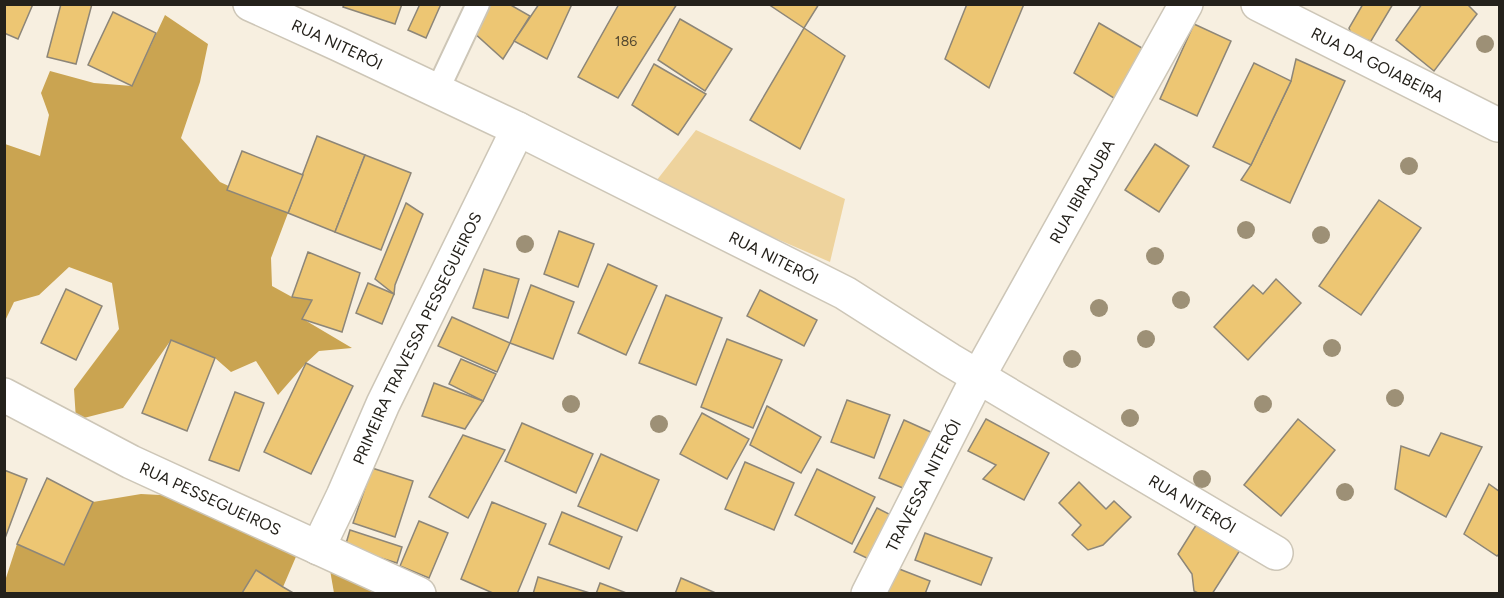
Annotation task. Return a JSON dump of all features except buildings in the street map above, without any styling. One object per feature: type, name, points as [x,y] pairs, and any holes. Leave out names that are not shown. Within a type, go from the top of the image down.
[{"type":"street","name":"RUA NITERÓI","points":[[250,4],[518,129],[845,293],[978,377],[1276,553]]},
{"type":"street","name":"RUA IBIRAJUBA","points":[[978,377],[1186,4]]},
{"type":"street","name":"RUA DA GOIABEIRA","points":[[1257,4],[1498,125]]},
{"type":"street","name":"PRIMEIRA TRAVESSA PESSEGUEIROS","points":[[318,548],[389,394],[518,129]]},
{"type":"street","name":"TRAVESSA NITERÓI","points":[[868,594],[978,377]]},
{"type":"street","name":"RUA PESSEGUEIROS","points":[[4,395],[131,462],[419,594]]},
{"type":"lane","points":[[437,91],[478,4]]},
{"type":"shaded area","points":[[165,15],[208,44],[200,82],[181,138],[220,182],[288,213],[271,258],[272,286],[292,297],[312,300],[303,319],[352,348],[319,351],[278,395],[256,361],[231,372],[215,358],[171,340],[123,408],[76,420],[74,389],[119,329],[112,283],[69,267],[39,295],[14,302],[5,321],[5,144],[40,156],[49,115],[41,93],[50,71],[94,83],[132,86]]},
{"type":"shaded area","points":[[696,130],[845,199],[830,262],[653,185]]},
{"type":"shaded area","points":[[141,494],[179,496],[298,552],[283,587],[256,570],[243,593],[5,594],[5,581],[17,544],[64,565],[93,502]]},
{"type":"shaded area","points":[[330,570],[385,593],[334,593]]}]
